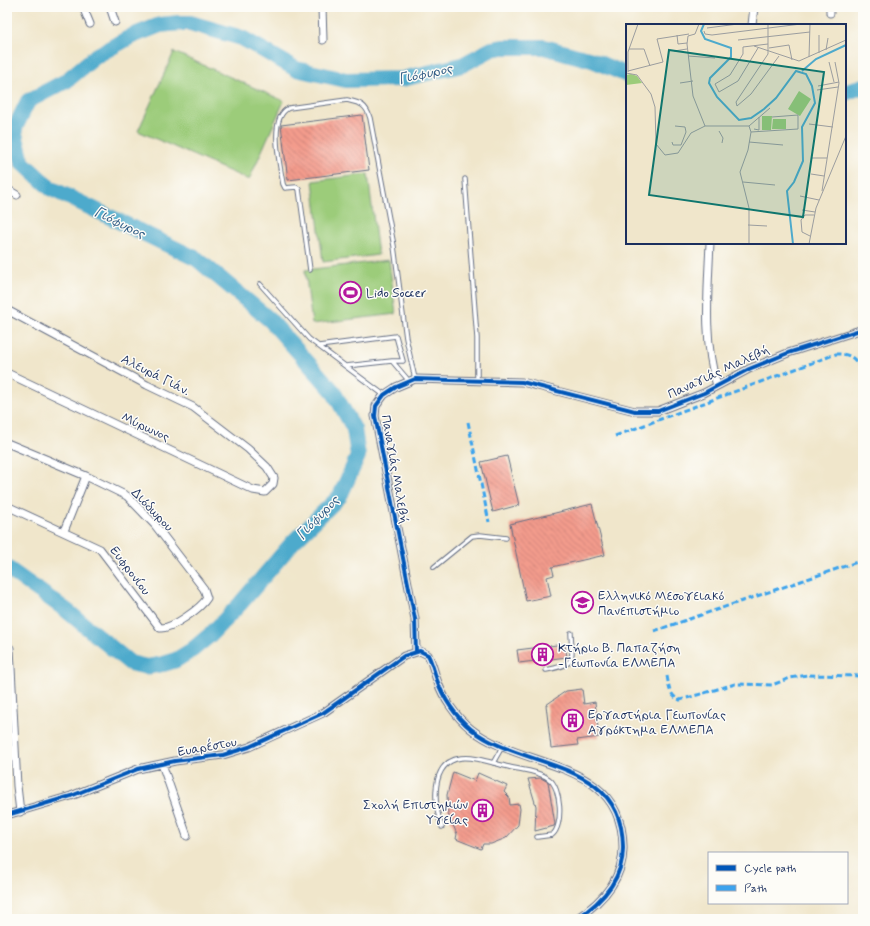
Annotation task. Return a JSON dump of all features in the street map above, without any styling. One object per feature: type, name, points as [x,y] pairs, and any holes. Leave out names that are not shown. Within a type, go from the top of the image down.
[{"type":"street","points":[[83,7],[90,24]]},
{"type":"street","points":[[110,7],[115,22]]},
{"type":"street","points":[[322,7],[323,40]]},
{"type":"street","points":[[752,24],[754,7]]},
{"type":"street","points":[[7,189],[17,195]]},
{"type":"street","points":[[710,244],[708,334],[712,370],[717,386]]},
{"type":"street","name":"Αλευρά Γιάν.","points":[[7,310],[147,385],[193,407],[236,438],[267,467],[274,478],[273,484]]},
{"type":"street","name":"Παναγιάς Μαλεβή","points":[[416,652],[415,619],[381,453],[375,416],[376,406],[384,395],[396,386],[413,380],[522,382],[635,411],[658,411],[717,386],[749,369],[788,353],[863,329]]},
{"type":"street","name":"Μύρωνος","points":[[7,373],[253,490],[265,492],[273,484]]},
{"type":"street","name":"Διόδωρου","points":[[7,443],[86,476],[130,500],[155,525],[206,591],[207,598],[202,604],[176,624],[162,629]]},
{"type":"street","points":[[64,531],[86,476]]},
{"type":"street","name":"Ευφρονίου","points":[[7,506],[64,531],[100,549],[154,622],[162,629]]},
{"type":"street","points":[[10,648],[16,782],[20,812]]},
{"type":"street","points":[[416,652],[428,654],[440,689],[459,718],[477,734],[502,747],[552,764],[581,776],[601,792],[616,814],[621,827],[623,845],[619,873],[603,898],[576,919]]},
{"type":"street","name":"Ευαρέστου","points":[[7,815],[83,792],[130,772],[162,764],[231,753],[286,732],[323,713],[399,660],[416,652]]},
{"type":"street","points":[[162,764],[187,836]]},
{"type":"lane","points":[[310,270],[299,189],[296,187],[286,188],[282,184],[277,135],[279,118],[284,110],[289,108],[347,100],[357,102],[367,108],[370,118],[394,246],[413,380]]},
{"type":"lane","points":[[465,179],[477,338],[477,381]]},
{"type":"lane","points":[[260,284],[309,339],[384,395]]},
{"type":"lane","points":[[319,346],[396,336],[402,361],[346,366]]},
{"type":"lane","points":[[392,361],[413,380]]},
{"type":"lane","points":[[434,567],[472,536],[480,535],[506,538]]},
{"type":"lane","points":[[546,670],[565,666],[570,663],[572,658],[571,633]]},
{"type":"lane","points":[[493,764],[502,747]]},
{"type":"lane","points":[[442,827],[437,810],[436,796],[438,780],[442,769],[448,763],[461,758],[472,758],[546,776],[554,784],[558,798],[559,817],[557,830],[552,834],[537,837]]},
{"type":"green space","points":[[174,52],[284,101],[249,180],[138,131]]},
{"type":"green space","points":[[368,174],[378,255],[323,262],[313,181]]},
{"type":"green space","name":"Lido Soccer","points":[[389,260],[396,314],[312,324],[305,270]]},
{"type":"building","points":[[362,115],[369,170],[288,180],[281,125]]},
{"type":"building","points":[[507,456],[519,505],[493,512],[481,462]]},
{"type":"building","points":[[592,504],[605,555],[552,567],[554,575],[547,577],[551,596],[526,601],[510,524]]},
{"type":"building","name":"Κτήριο Β. Παπαζήση -Γεωπονία ΕΛΜΕΠΑ","points":[[565,644],[567,657],[519,663],[517,650]]},
{"type":"building","name":"Εργαστήρια Γεωπονίας Αγρόκτημα ΕΛΜΕΠΑ","points":[[582,689],[584,704],[595,702],[599,737],[577,740],[578,745],[551,748],[546,705],[566,691]]},
{"type":"building","name":"Σχολή Επιστημών Υγείας","points":[[453,772],[475,781],[478,773],[507,786],[504,792],[509,797],[510,805],[519,804],[520,809],[518,825],[506,838],[491,844],[483,844],[481,849],[456,839],[457,834],[448,814],[447,795]]},
{"type":"building","points":[[541,778],[548,782],[555,824],[554,826],[535,831],[536,806],[528,779]]},
{"type":"waterway","name":"Γιόφυρος","points":[[7,568],[66,610],[130,663],[147,667],[176,660],[192,650],[210,635],[240,604],[293,542],[340,496],[358,456],[354,429],[333,391],[270,320],[197,259],[50,188],[22,162],[14,130],[28,101],[66,81],[96,56],[132,36],[160,25],[180,23],[190,23],[242,38],[296,69],[346,80],[402,79],[462,65],[492,49],[503,47],[544,47],[592,60],[626,75]]},
{"type":"waterway","name":"Γιόφυρος","points":[[846,93],[863,86]]},
{"type":"waterway","points":[[7,126],[14,130]]},
{"type":"marked path","points":[[615,436],[836,354],[848,355],[852,357],[858,364],[863,379]]},
{"type":"marked path","points":[[468,422],[489,522]]},
{"type":"marked path","points":[[654,631],[863,560]]},
{"type":"marked path","points":[[667,676],[672,693],[680,700],[735,684],[772,685],[790,678],[807,675],[863,676]]},
{"type":"cycle path","points":[[416,652],[415,619],[375,416],[376,406],[384,395],[396,387],[415,379],[522,382],[635,411],[658,411],[704,393],[749,369],[788,353],[863,329]]},
{"type":"cycle path","points":[[7,815],[71,796],[138,769],[175,761],[223,755],[249,747],[323,713],[404,656],[420,651],[428,655],[443,694],[451,707],[460,719],[471,729],[492,742],[566,770],[588,781],[606,796],[618,817],[623,846],[620,869],[610,888],[603,897],[576,919]]},
{"type":"place","name":"Lido Soccer","points":[[350,292]]},
{"type":"place","name":"Ελληνικό Μεσογειακό Πανεπιστήμιο","points":[[582,602]]},
{"type":"place","name":"Κτήριο Β. Παπαζήση -Γεωπονία ΕΛΜΕΠΑ","points":[[542,654]]},
{"type":"place","name":"Εργαστήρια Γεωπονίας Αγρόκτημα ΕΛΜΕΠΑ","points":[[572,721]]},
{"type":"place","name":"Σχολή Επιστημών Υγείας","points":[[483,811]]}]
